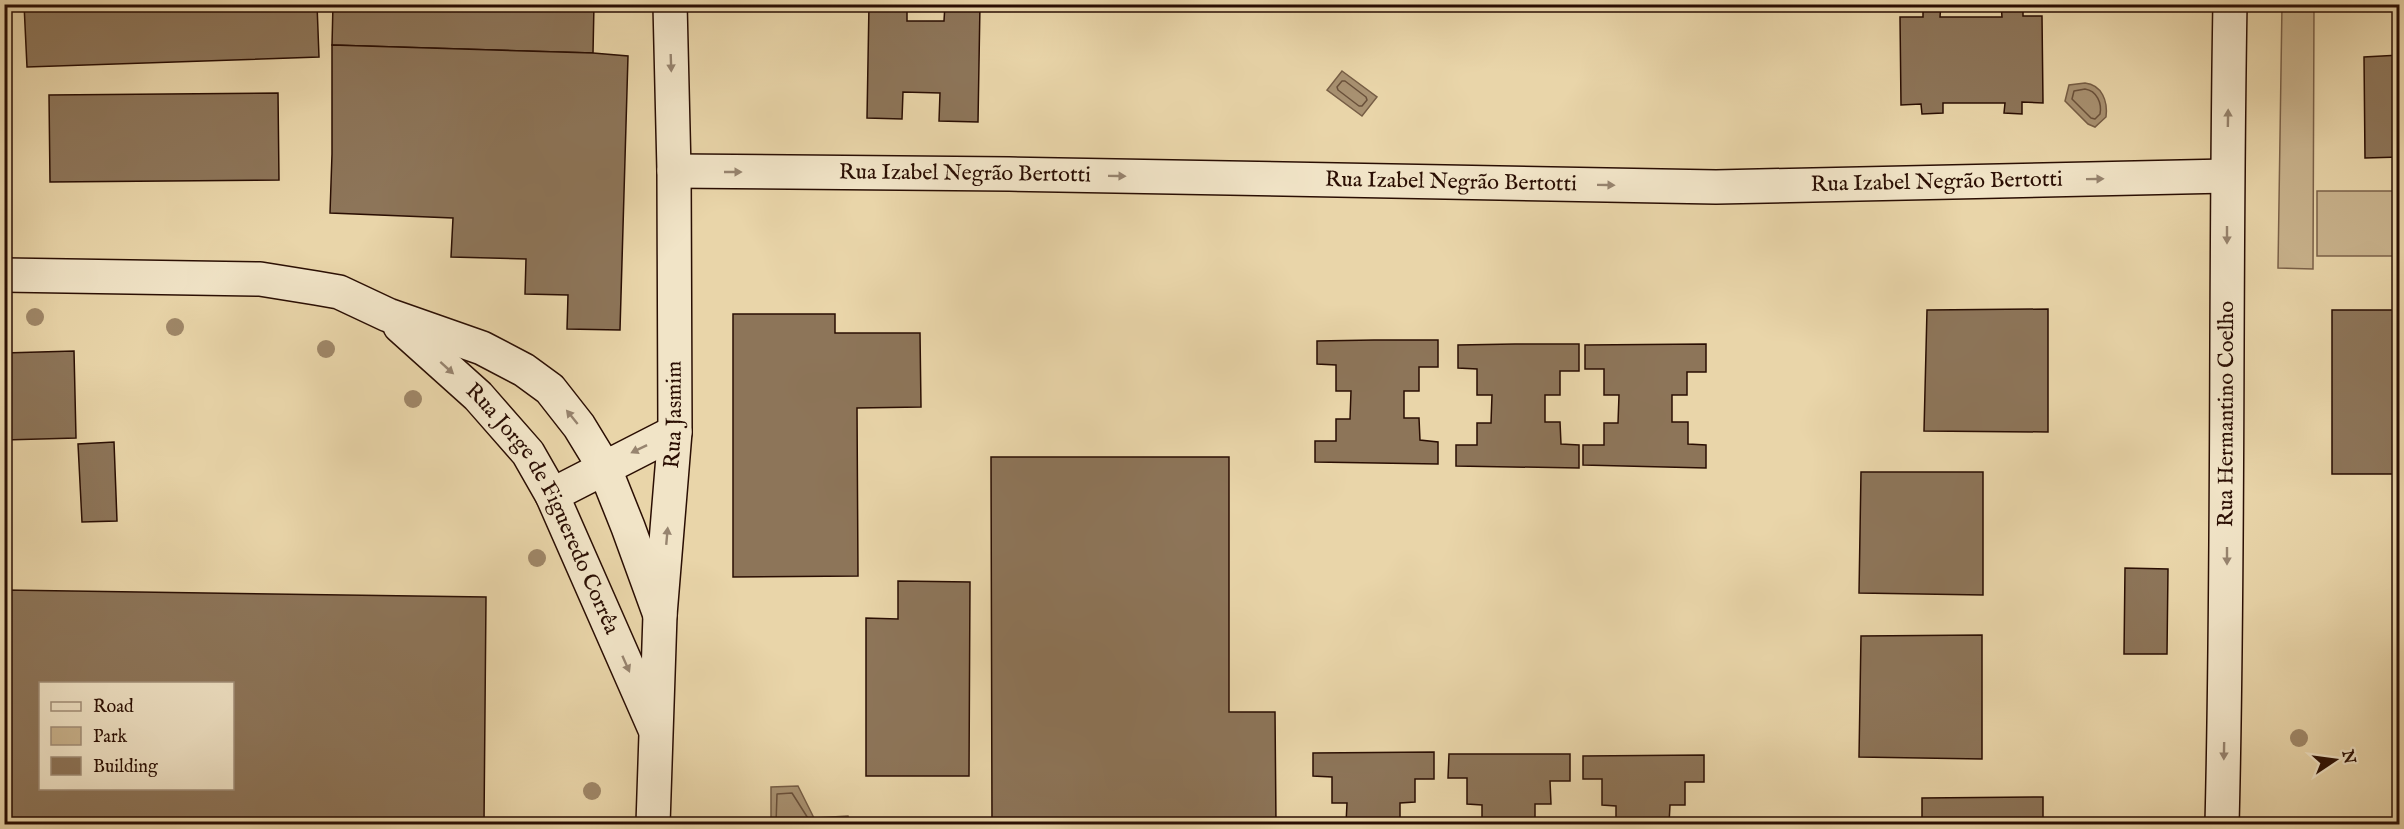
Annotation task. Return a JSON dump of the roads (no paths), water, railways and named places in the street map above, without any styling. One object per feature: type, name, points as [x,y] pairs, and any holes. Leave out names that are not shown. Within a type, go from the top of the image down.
[{"type":"main road","name":"Rua Jasmim","points":[[652,825],[660,615],[675,432],[674,171],[670,4]]},
{"type":"main road","name":"Rua Hermantino Coelho","points":[[2222,825],[2226,645],[2227,176],[2230,4]]},
{"type":"main road","name":"Rua Izabel Negrão Bertotti","points":[[674,171],[1020,174],[1705,187],[2227,176]]},
{"type":"main road","name":"Rua Jorge de Figueredo Corrêa","points":[[4,275],[260,279],[339,292],[388,315],[482,348],[524,370],[550,389],[579,426],[604,467],[660,615]]},
{"type":"main road","name":"Rua Jorge de Figueredo Corrêa","points":[[388,315],[478,396],[528,453],[552,495],[657,733]]},
{"type":"main road","points":[[552,495],[675,432]]},
{"type":"water","points":[[1342,71],[1377,97],[1362,116],[1327,90]]},
{"type":"water","points":[[2085,83],[2100,90],[2105,100],[2106,117],[2095,127],[2088,124],[2065,101],[2069,85]]},
{"type":"water","points":[[798,786],[814,818],[848,816],[850,824],[771,824],[771,787]]}]
